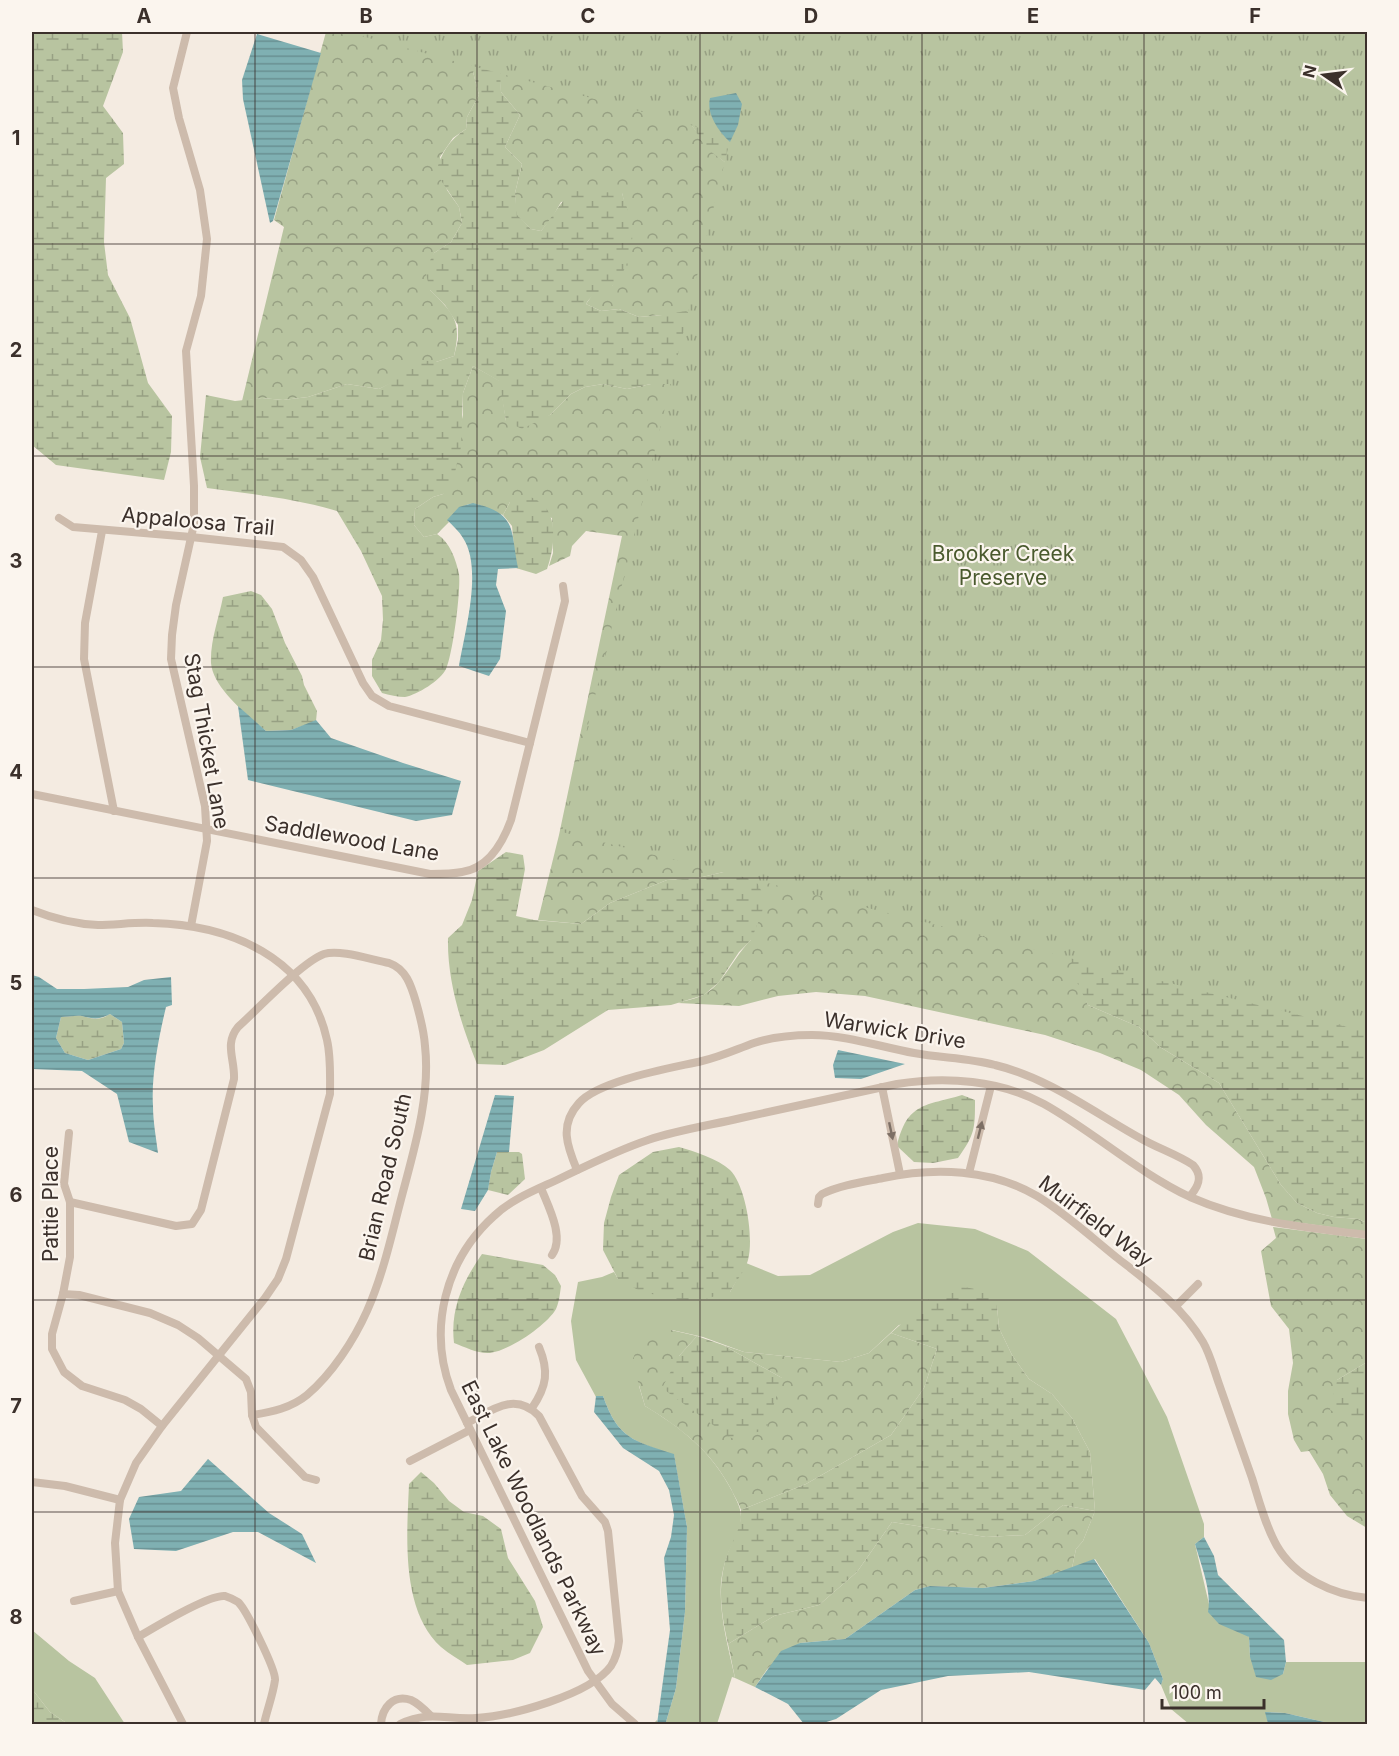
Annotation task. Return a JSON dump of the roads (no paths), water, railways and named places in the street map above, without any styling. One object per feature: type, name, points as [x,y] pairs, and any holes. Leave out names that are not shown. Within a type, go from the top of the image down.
[{"type":"street","name":"Stag Thicket Lane","points":[[187,32],[173,88],[179,118],[200,190],[207,239],[201,296],[186,351],[194,524],[176,605],[171,659],[205,806],[207,841],[190,926]]},
{"type":"street","name":"Appaloosa Trail","points":[[58,518],[73,527],[102,531],[283,547],[302,560],[313,577],[363,683],[372,696],[389,706],[530,743]]},
{"type":"street","points":[[102,531],[85,623],[84,658],[114,811]]},
{"type":"street","name":"Saddlewood Lane","points":[[32,794],[430,874],[465,872],[486,860],[502,843],[511,819],[565,600],[563,586]]},
{"type":"street","points":[[32,910],[60,920],[96,925],[152,922],[190,926],[230,935],[252,944],[294,975],[318,1011],[327,1040],[331,1072],[330,1094],[286,1259],[278,1279],[162,1426],[136,1463],[120,1500],[115,1543],[118,1591],[138,1637],[183,1725]]},
{"type":"street","name":"Brian Road South","points":[[252,1415],[283,1409],[306,1397],[346,1348],[367,1312],[382,1274],[421,1112],[425,1083],[426,1047],[419,1013],[404,972],[396,966],[338,953],[325,954],[294,975]]},
{"type":"street","points":[[70,1202],[176,1226],[192,1224],[201,1210],[234,1079],[234,1065],[229,1044],[231,1035],[294,975]]},
{"type":"street","name":"Warwick Drive","points":[[577,1170],[567,1145],[567,1130],[573,1111],[589,1095],[623,1081],[704,1061],[764,1040],[815,1035],[918,1054],[995,1064],[1032,1077],[1070,1096],[1149,1144],[1192,1165],[1199,1174],[1199,1180],[1196,1190],[1190,1196]]},
{"type":"street","name":"East Lake Woodlands Parkway","points":[[635,1725],[621,1714],[594,1681],[447,1381],[442,1355],[441,1321],[447,1291],[459,1260],[475,1235],[503,1209],[519,1198],[577,1170],[651,1139],[918,1080],[963,1081],[991,1086],[1042,1103],[1142,1170],[1216,1208],[1261,1221],[1368,1235]]},
{"type":"street","points":[[969,1173],[991,1086]]},
{"type":"street","points":[[882,1087],[900,1174]]},
{"type":"street","name":"Pattie Place","points":[[69,1133],[64,1184],[70,1202],[70,1257],[52,1334],[52,1349],[63,1372],[82,1386],[125,1400],[141,1409],[162,1426]]},
{"type":"street","name":"Muirfield Way","points":[[818,1204],[819,1197],[828,1191],[900,1174],[950,1172],[969,1173],[1001,1180],[1036,1196],[1058,1210],[1176,1306],[1192,1325],[1207,1350],[1278,1548],[1290,1563],[1312,1580],[1345,1595],[1368,1598]]},
{"type":"street","points":[[541,1188],[557,1240],[556,1250],[552,1256]]},
{"type":"street","points":[[1176,1306],[1198,1284]]},
{"type":"street","points":[[63,1294],[79,1295],[150,1313],[166,1319],[198,1338],[246,1379],[251,1392],[252,1415],[256,1427],[305,1477],[316,1480]]},
{"type":"street","points":[[532,1408],[541,1395],[546,1379],[545,1361],[538,1347]]},
{"type":"street","points":[[400,1725],[431,1716],[494,1717],[535,1707],[564,1696],[594,1681],[606,1672],[612,1665],[619,1641],[608,1532],[605,1522],[582,1496],[540,1416],[532,1408],[514,1403],[503,1405],[410,1461]]},
{"type":"street","points":[[32,1482],[66,1486],[120,1500]]},
{"type":"street","points":[[74,1601],[118,1591]]},
{"type":"street","points":[[138,1637],[155,1626],[213,1598],[224,1596],[237,1601],[245,1612],[273,1668],[275,1678],[264,1725]]},
{"type":"street","points":[[381,1725],[384,1710],[391,1702],[397,1700],[412,1700],[431,1716]]},
{"type":"water","points":[[257,34],[321,53],[273,221],[270,223],[243,99],[242,80]]},
{"type":"water","points":[[736,93],[742,104],[738,125],[730,142],[718,128],[709,104],[710,98]]},
{"type":"water","points":[[473,503],[488,507],[505,518],[512,533],[518,568],[498,569],[496,585],[506,611],[500,659],[489,676],[459,666],[471,600],[472,566],[463,538],[447,520],[459,507]]},
{"type":"water","points":[[238,706],[266,731],[291,730],[316,720],[331,738],[461,781],[452,815],[416,821],[248,780]]},
{"type":"water","points":[[32,975],[57,989],[128,987],[144,980],[171,977],[172,1005],[166,1007],[153,1082],[158,1153],[129,1142],[117,1094],[82,1071],[32,1069]],"holes":[[[110,1014],[122,1022],[124,1043],[121,1049],[88,1060],[65,1053],[56,1038],[61,1017],[96,1018]]]},
{"type":"water","points":[[838,1050],[905,1064],[861,1079],[835,1078],[833,1065]]},
{"type":"water","points":[[495,1095],[514,1096],[509,1152],[497,1152],[488,1190],[475,1211],[461,1209]]},
{"type":"water","points":[[596,1396],[603,1396],[615,1421],[629,1436],[648,1446],[674,1454],[687,1527],[685,1612],[676,1688],[666,1722],[657,1724],[670,1630],[664,1558],[671,1537],[674,1515],[669,1490],[659,1471],[623,1448],[594,1412]]},
{"type":"water","points":[[208,1459],[269,1513],[302,1534],[316,1563],[258,1532],[233,1532],[176,1551],[134,1549],[129,1519],[139,1497],[181,1491]]},
{"type":"water","points":[[1204,1537],[1214,1556],[1218,1575],[1284,1640],[1286,1662],[1283,1674],[1271,1680],[1256,1677],[1250,1657],[1249,1637],[1219,1624],[1208,1612],[1207,1587],[1195,1544]]},
{"type":"water","points":[[1094,1559],[1149,1643],[1163,1679],[1161,1685],[1155,1678],[1145,1690],[1029,1672],[948,1676],[881,1690],[836,1719],[820,1724],[804,1724],[788,1704],[755,1687],[781,1651],[800,1643],[845,1639],[915,1590],[930,1586],[983,1588],[1034,1581]]},
{"type":"water","points":[[1265,1712],[1285,1713],[1333,1724],[1268,1724]]},
{"type":"park label","name":"Brooker Creek Preserve","points":[[1003,565]]}]
